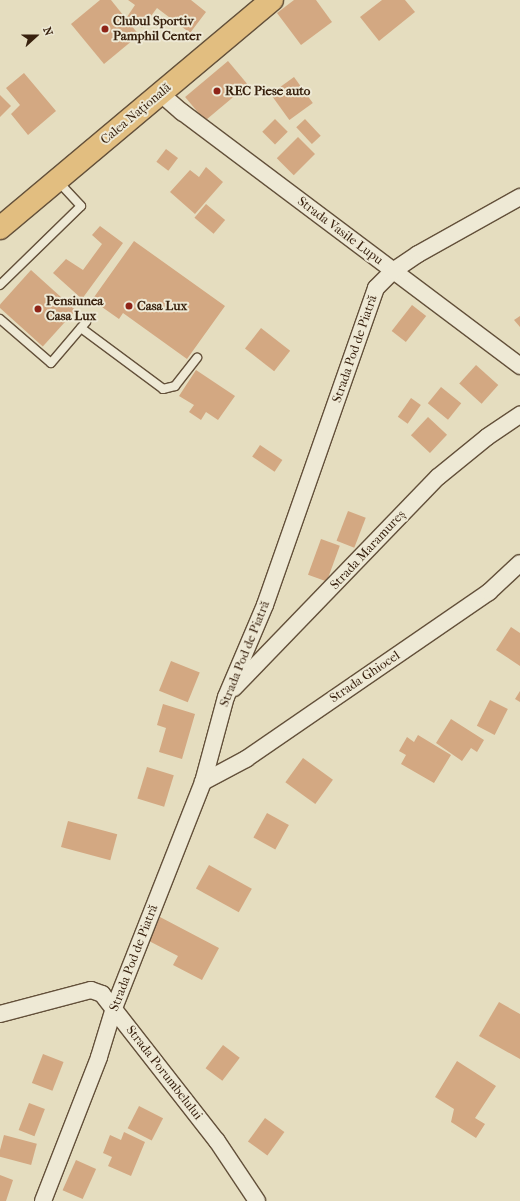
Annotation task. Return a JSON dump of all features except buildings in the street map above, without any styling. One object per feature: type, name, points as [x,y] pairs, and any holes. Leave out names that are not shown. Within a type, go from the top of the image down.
[{"type":"main road","name":"Calea Națională","points":[[0,228],[272,0]]},
{"type":"street","name":"Strada Vasile Lupu","points":[[161,94],[520,366]]},
{"type":"street","name":"Strada Pod de Piatră","points":[[43,1201],[99,1057],[114,1008],[203,782],[226,697],[265,605],[376,288],[393,271],[418,254],[520,197]]},
{"type":"street","name":"Strada Maramureș","points":[[226,697],[438,477],[488,437],[520,415]]},
{"type":"street","name":"Strada Ghiocel","points":[[203,782],[246,758],[489,592],[520,562]]},
{"type":"street","name":"Strada Porumbelului","points":[[0,1014],[91,990],[102,994],[217,1141],[257,1201]]},
{"type":"lane","points":[[0,284],[81,206],[58,180]]},
{"type":"lane","points":[[0,319],[51,363],[83,325],[163,389],[175,386],[197,358]]},
{"type":"place","name":"Clubul Sportiv Pamphil Center","points":[[105,29]]},
{"type":"place","name":"REC Piese auto","points":[[217,91]]},
{"type":"place","name":"Casa Lux","points":[[129,306]]},
{"type":"place","name":"Pensiunea Casa Lux","points":[[38,309]]}]
